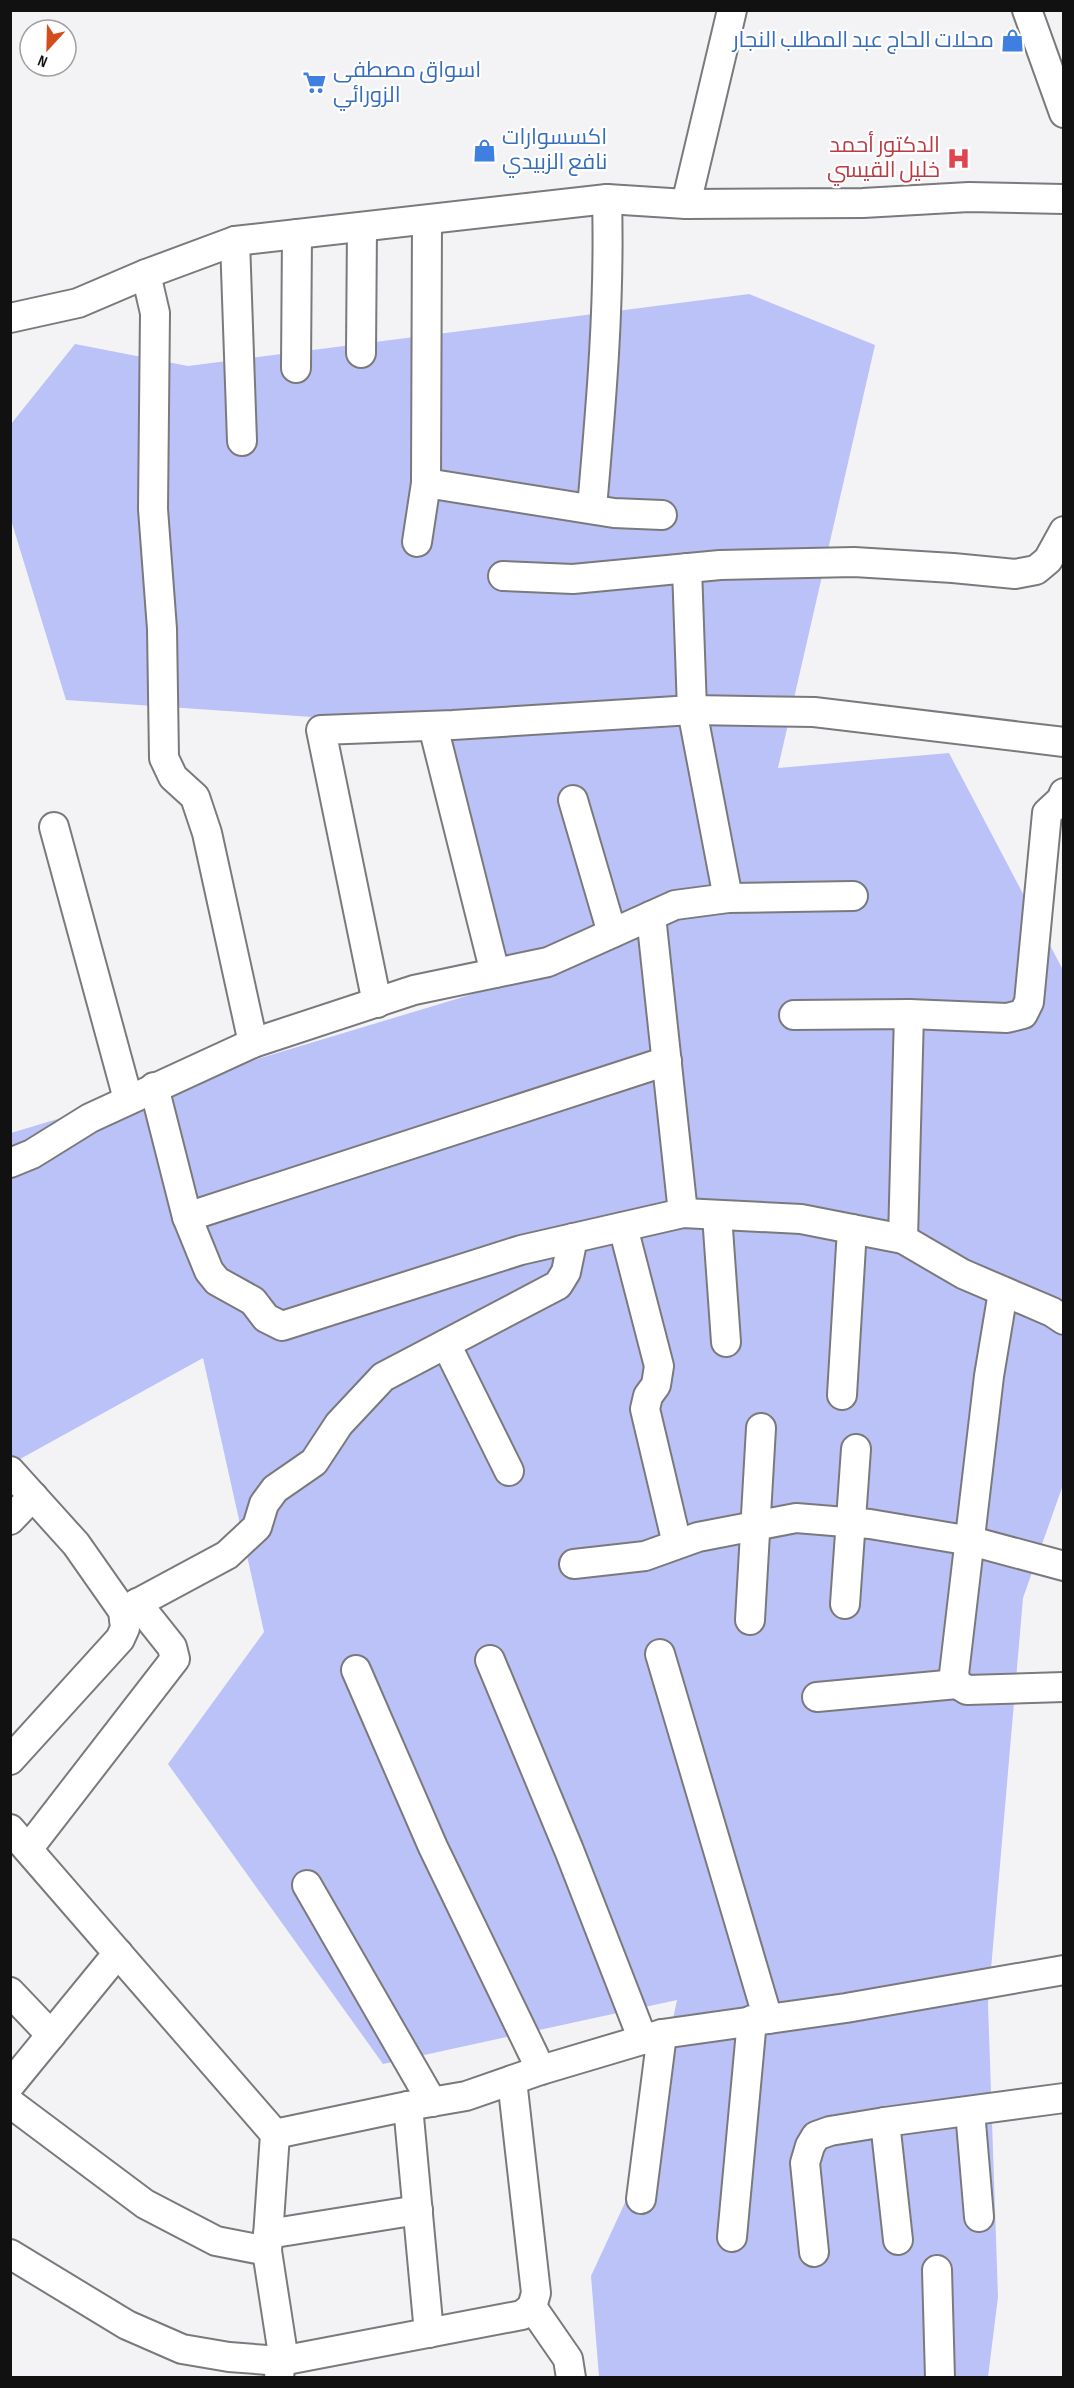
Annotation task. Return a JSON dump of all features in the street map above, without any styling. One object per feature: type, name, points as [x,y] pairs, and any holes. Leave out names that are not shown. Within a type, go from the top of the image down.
[{"type":"street","points":[[686,204],[732,10]]},
{"type":"street","points":[[1027,10],[1064,113]]},
{"type":"street","points":[[10,318],[78,303],[146,274],[236,241],[607,199],[686,204],[863,202],[969,197],[1064,199]]},
{"type":"street","points":[[592,508],[605,365],[607,199]]},
{"type":"street","points":[[417,542],[426,483],[427,220]]},
{"type":"street","points":[[361,353],[362,227]]},
{"type":"street","points":[[296,368],[297,234]]},
{"type":"street","points":[[236,241],[242,441]]},
{"type":"street","points":[[146,274],[155,313],[153,509],[162,629],[164,758],[173,777],[195,797],[207,833],[253,1043]]},
{"type":"street","points":[[426,483],[614,513],[662,515]]},
{"type":"street","points":[[503,576],[573,579],[720,565],[854,562],[1016,574],[1036,570],[1048,560],[1064,531]]},
{"type":"street","points":[[687,568],[692,710],[728,898]]},
{"type":"street","points":[[377,1002],[321,730],[433,726],[692,710],[813,712],[1064,741]]},
{"type":"street","points":[[433,726],[495,973]]},
{"type":"street","points":[[794,1015],[909,1014],[1007,1018],[1023,1014],[1029,1002],[1047,813],[1061,800],[1064,793]]},
{"type":"street","points":[[573,800],[612,933]]},
{"type":"street","points":[[54,826],[128,1099]]},
{"type":"street","points":[[11,1162],[32,1154],[90,1118],[128,1099],[253,1043],[414,990],[548,962],[675,905],[728,898],[853,896]]},
{"type":"street","points":[[651,916],[683,1214]]},
{"type":"street","points":[[903,1239],[909,1014]]},
{"type":"street","points":[[187,1217],[667,1061]]},
{"type":"street","points":[[154,1087],[187,1217],[208,1271],[217,1281],[253,1300],[266,1318],[282,1326],[521,1250],[683,1214],[801,1219],[903,1239],[963,1274],[1052,1312],[1064,1320]]},
{"type":"street","points":[[717,1215],[726,1342]]},
{"type":"street","points":[[623,1227],[659,1366],[656,1385],[648,1396],[645,1409],[677,1544]]},
{"type":"street","points":[[842,1395],[852,1229]]},
{"type":"street","points":[[10,1760],[120,1639],[130,1607],[227,1555],[257,1527],[264,1504],[275,1489],[314,1462],[339,1424],[383,1377],[558,1285],[566,1272],[573,1238]]},
{"type":"street","points":[[957,1684],[954,1674],[989,1376],[1003,1292]]},
{"type":"street","points":[[446,1344],[509,1471]]},
{"type":"street","points":[[750,1620],[761,1428]]},
{"type":"street","points":[[845,1604],[856,1449]]},
{"type":"street","points":[[10,1471],[130,1607],[172,1647],[175,1659],[19,1839],[275,2134],[267,2243],[282,2348],[280,2369]]},
{"type":"street","points":[[10,1520],[33,1496]]},
{"type":"street","points":[[574,1564],[645,1556],[698,1537],[796,1518],[852,1523],[971,1541],[1064,1566]]},
{"type":"street","points":[[660,1654],[760,2019],[732,2237]]},
{"type":"street","points":[[490,1660],[569,1850],[653,2037],[641,2199]]},
{"type":"street","points":[[356,1670],[433,1847],[541,2070]]},
{"type":"street","points":[[818,1697],[957,1684],[967,1690],[1064,1687]]},
{"type":"street","points":[[307,1885],[420,2104],[417,2210],[429,2333]]},
{"type":"street","points":[[10,2085],[118,1953]]},
{"type":"street","points":[[275,2134],[466,2096],[541,2070],[653,2037],[760,2019],[846,2008],[1064,1970]]},
{"type":"street","points":[[10,1992],[51,2035]]},
{"type":"street","points":[[10,2254],[127,2325],[182,2349],[280,2369],[429,2333],[522,2315],[532,2307],[536,2293],[512,2080]]},
{"type":"street","points":[[814,2252],[805,2163],[816,2136],[830,2131],[885,2122],[1064,2098]]},
{"type":"street","points":[[10,2103],[145,2204],[216,2241],[267,2243],[417,2210]]},
{"type":"street","points":[[970,2111],[980,2217]]},
{"type":"street","points":[[885,2122],[898,2240]]},
{"type":"street","points":[[937,2270],[939,2378]]},
{"type":"street","points":[[532,2307],[568,2359],[571,2378]]},
{"type":"shaded area","points":[[749,294],[875,345],[778,768],[949,753],[1063,970],[1064,1482],[1023,1598],[988,2004],[998,2297],[988,2377],[599,2377],[591,2276],[641,2168],[677,2000],[383,2064],[168,1764],[264,1632],[203,1358],[11,1464],[11,1133],[493,988],[428,725],[66,700],[11,520],[11,424],[75,344],[188,366]]},
{"type":"place","name":"محلات الحاج عبد المطلب النجار","points":[[1012,40]]},
{"type":"place","name":"اسواق مصطفى الزورائي","points":[[315,83]]},
{"type":"place","name":"اكسسوارات نافع الزبيدي","points":[[484,150]]},
{"type":"place","name":"الدكتور أحمد خليل القيسي","points":[[958,158]]}]
